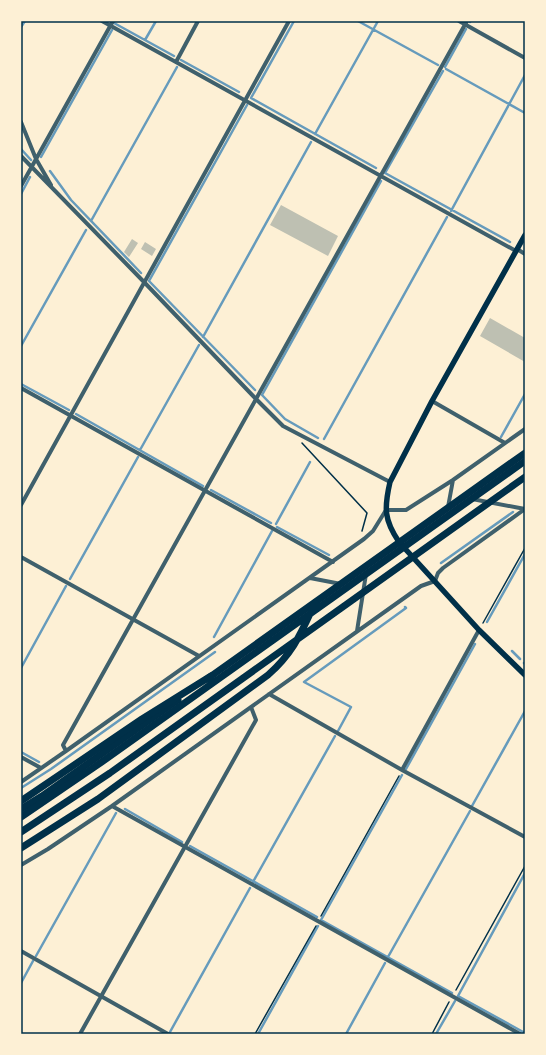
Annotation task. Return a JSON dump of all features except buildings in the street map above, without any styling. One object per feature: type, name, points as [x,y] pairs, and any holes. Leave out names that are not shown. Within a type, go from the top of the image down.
[{"type":"highway","points":[[21,809],[42,796],[525,453]]},
{"type":"highway","points":[[21,817],[103,761],[525,461]]},
{"type":"highway","points":[[21,832],[110,773],[525,477]]},
{"type":"highway","points":[[21,848],[98,799],[256,685],[286,658],[296,643],[315,603]]},
{"type":"highway","points":[[21,802],[142,719],[211,676]]},
{"type":"main road","points":[[525,235],[432,401],[390,482],[386,510],[390,529],[399,542],[480,630],[525,676]]},
{"type":"street","points":[[102,21],[525,254]]},
{"type":"street","points":[[21,186],[113,21]]},
{"type":"street","points":[[176,62],[198,21]]},
{"type":"street","points":[[21,505],[289,21]]},
{"type":"street","points":[[458,21],[466,23],[525,58]]},
{"type":"street","points":[[66,751],[63,745],[466,23]]},
{"type":"street","points":[[21,122],[36,159],[54,190]]},
{"type":"street","points":[[21,156],[283,426],[320,444],[390,482]]},
{"type":"street","points":[[21,388],[333,562]]},
{"type":"street","points":[[432,401],[505,443]]},
{"type":"street","points":[[21,782],[364,539],[373,531],[386,510],[406,510],[453,480],[525,429]]},
{"type":"street","points":[[448,507],[453,480]]},
{"type":"street","points":[[462,498],[525,509]]},
{"type":"street","points":[[21,865],[48,849],[112,806],[421,586],[435,581],[443,568],[525,509]]},
{"type":"street","points":[[21,557],[199,656]]},
{"type":"street","points":[[357,631],[368,564]]},
{"type":"street","points":[[310,578],[340,584]]},
{"type":"street","points":[[402,770],[480,630]]},
{"type":"street","points":[[269,694],[402,770],[525,837]]},
{"type":"street","points":[[80,1034],[256,720],[252,707]]},
{"type":"street","points":[[21,757],[41,768]]},
{"type":"street","points":[[112,806],[520,1034]]},
{"type":"street","points":[[21,951],[168,1034]]},
{"type":"path","points":[[299,434],[303,446],[367,513],[362,533],[364,539]]},
{"type":"path","points":[[480,630],[525,548]]},
{"type":"path","points":[[255,1034],[402,770]]},
{"type":"path","points":[[432,1034],[525,866]]},
{"type":"waterway","points":[[21,27],[25,21]]},
{"type":"waterway","points":[[145,40],[156,21]]},
{"type":"waterway","points":[[294,21],[251,98],[376,168]]},
{"type":"waterway","points":[[358,21],[438,65]]},
{"type":"waterway","points":[[315,134],[378,21]]},
{"type":"waterway","points":[[114,23],[174,56]]},
{"type":"waterway","points":[[445,67],[466,29]]},
{"type":"waterway","points":[[41,157],[112,30]]},
{"type":"waterway","points":[[181,60],[239,92]]},
{"type":"waterway","points":[[91,221],[177,67]]},
{"type":"waterway","points":[[446,69],[525,113]]},
{"type":"waterway","points":[[385,173],[443,71]]},
{"type":"waterway","points":[[451,211],[525,75]]},
{"type":"waterway","points":[[247,105],[149,281],[255,390]]},
{"type":"waterway","points":[[203,337],[311,142]]},
{"type":"waterway","points":[[21,149],[31,160]]},
{"type":"waterway","points":[[50,171],[71,200],[141,273]]},
{"type":"waterway","points":[[385,173],[510,242]]},
{"type":"waterway","points":[[21,194],[30,177]]},
{"type":"waterway","points":[[318,438],[285,419],[262,395],[381,181]]},
{"type":"waterway","points":[[324,439],[447,217]]},
{"type":"waterway","points":[[21,346],[86,230]]},
{"type":"waterway","points":[[140,450],[199,345]]},
{"type":"waterway","points":[[21,384],[69,410]]},
{"type":"waterway","points":[[501,437],[525,394]]},
{"type":"waterway","points":[[76,414],[203,486]]},
{"type":"waterway","points":[[70,579],[138,457]]},
{"type":"waterway","points":[[276,524],[310,462]]},
{"type":"waterway","points":[[211,490],[271,523]]},
{"type":"waterway","points":[[441,563],[513,512]]},
{"type":"waterway","points":[[277,527],[329,555]]},
{"type":"waterway","points":[[214,637],[272,531]]},
{"type":"waterway","points":[[487,622],[525,554]]},
{"type":"waterway","points":[[21,668],[66,586]]},
{"type":"waterway","points":[[338,731],[351,707],[304,682],[406,608],[405,607]]},
{"type":"waterway","points":[[406,769],[475,644]]},
{"type":"waterway","points":[[512,651],[520,659]]},
{"type":"waterway","points":[[21,788],[51,769],[215,652]]},
{"type":"waterway","points":[[472,806],[525,711]]},
{"type":"waterway","points":[[253,882],[335,736]]},
{"type":"waterway","points":[[21,752],[39,762]]},
{"type":"waterway","points":[[321,920],[402,775]]},
{"type":"waterway","points":[[125,809],[182,842]]},
{"type":"waterway","points":[[388,957],[470,811]]},
{"type":"waterway","points":[[36,956],[116,813]]},
{"type":"waterway","points":[[190,846],[317,917]]},
{"type":"waterway","points":[[525,873],[458,996],[525,1033]]},
{"type":"waterway","points":[[170,1032],[250,888]]},
{"type":"waterway","points":[[321,920],[452,993]]},
{"type":"waterway","points":[[258,1034],[318,926]]},
{"type":"waterway","points":[[21,983],[33,961]]},
{"type":"waterway","points":[[346,1034],[385,963]]},
{"type":"waterway","points":[[436,1034],[455,1001]]}]
